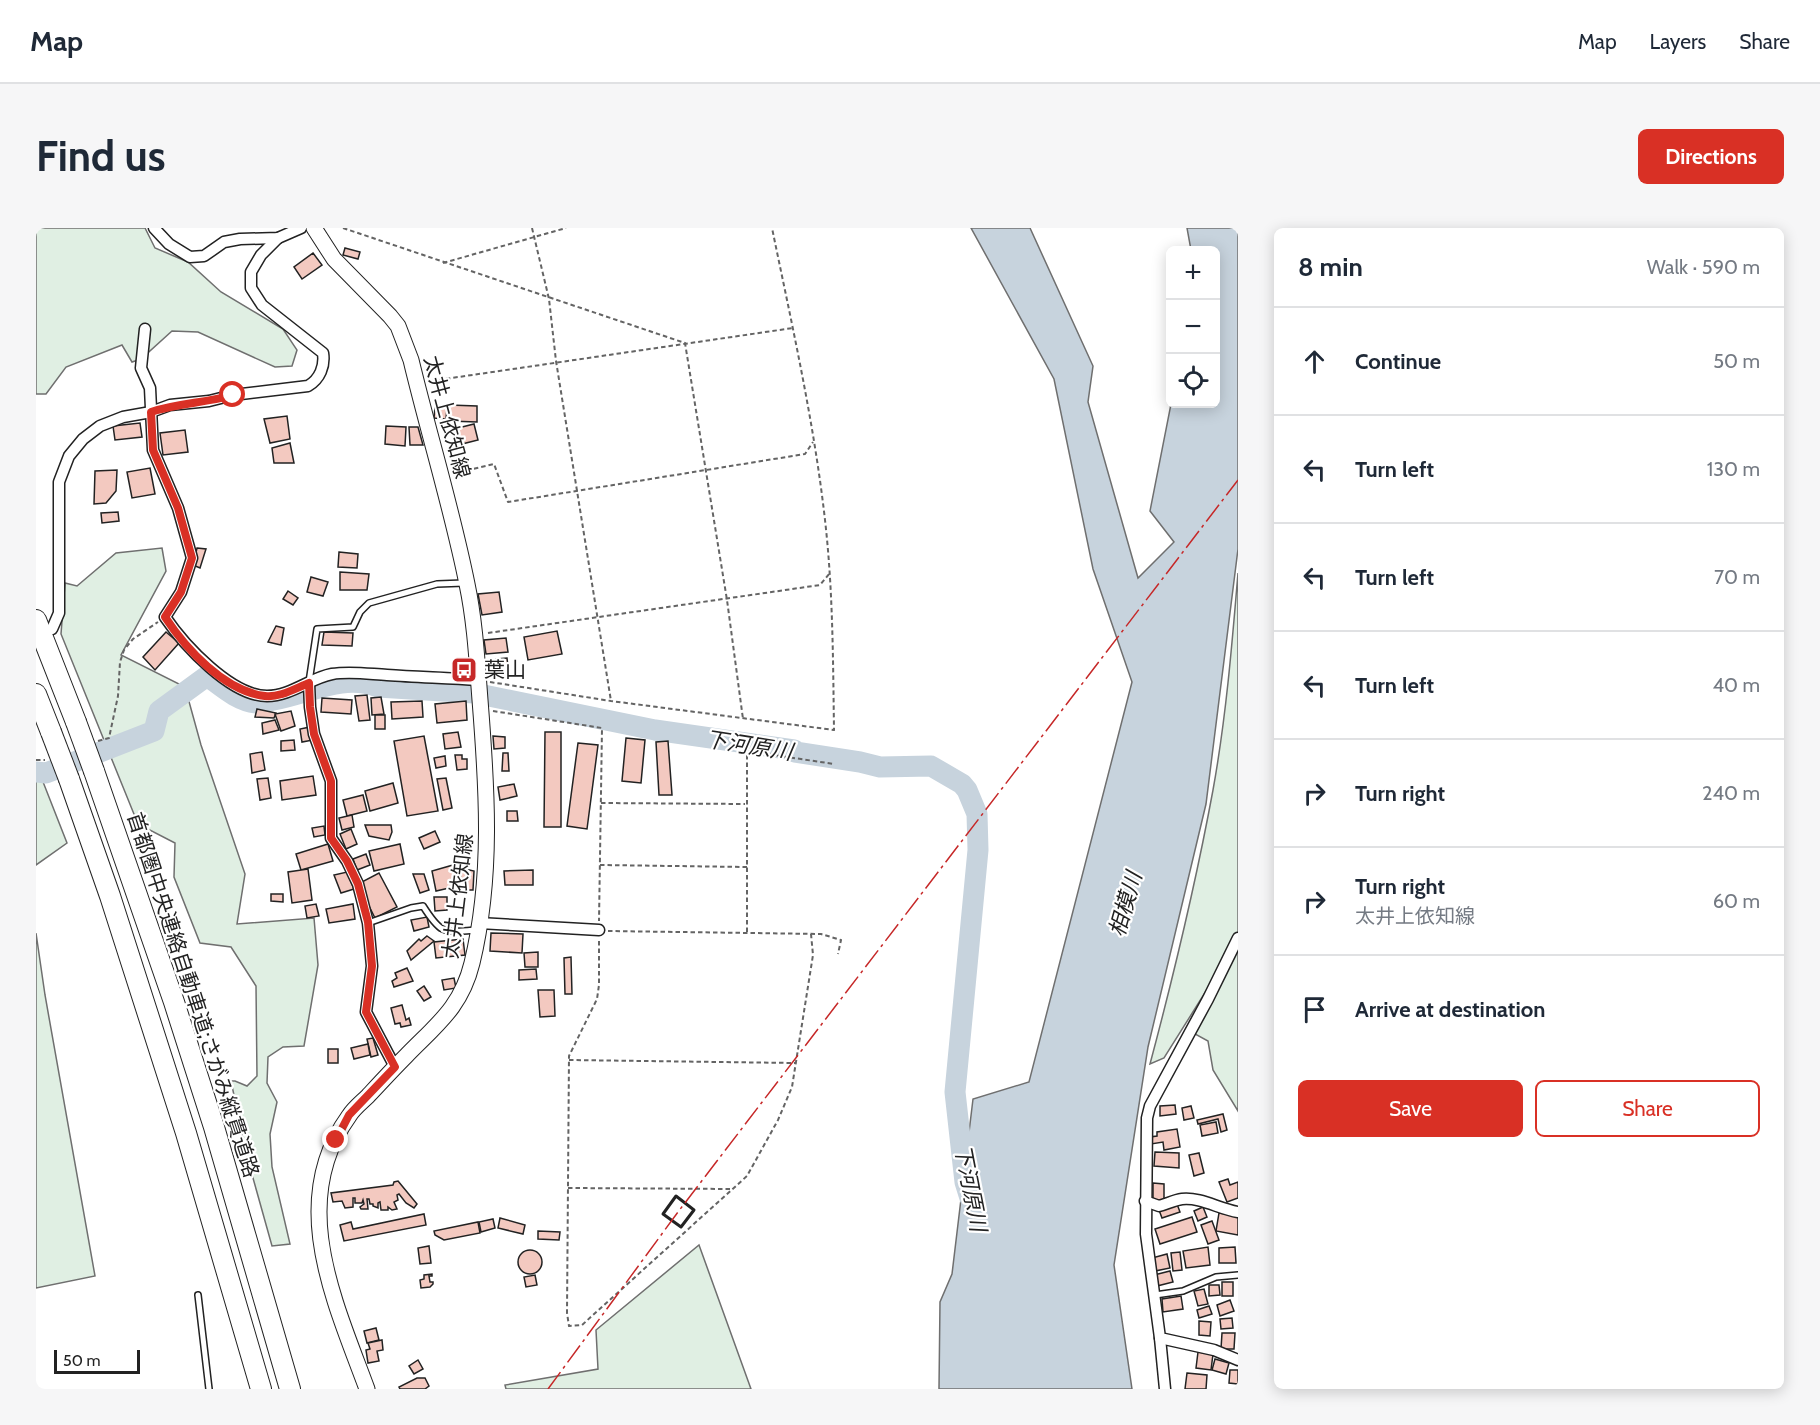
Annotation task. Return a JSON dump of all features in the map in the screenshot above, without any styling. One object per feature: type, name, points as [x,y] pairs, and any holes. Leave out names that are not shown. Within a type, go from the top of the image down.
[{"type":"highway","name":"首都圏中央連絡自動車道;さがみ縦貫道路","points":[[44,625],[174,1002],[214,1127],[290,1389]]},
{"type":"highway","points":[[36,694],[110,896],[186,1133],[261,1389]]},
{"type":"main road","name":"太井上依知線","points":[[314,228],[334,259],[398,326],[411,360],[467,583],[481,709],[488,839],[479,927],[472,965],[462,993],[446,1017],[349,1115],[325,1167],[320,1189],[318,1215],[320,1243],[327,1275],[367,1389]]},
{"type":"street","points":[[154,228],[169,244],[190,257],[204,256],[224,242],[248,238],[278,238]]},
{"type":"street","points":[[44,625],[59,613],[59,482],[69,456],[83,439],[100,426],[123,417],[151,412],[170,405],[209,402],[233,395],[308,386],[316,381],[324,363],[323,353],[262,305],[251,288],[251,272],[261,255],[278,238],[301,228]]},
{"type":"street","points":[[145,329],[141,368],[150,388],[153,450],[178,508],[192,558],[181,592],[165,617],[195,656],[215,672],[249,692],[267,696],[288,692],[330,674],[478,681]]},
{"type":"street","points":[[309,684],[314,734],[331,781],[331,838],[347,861],[358,884],[368,922],[372,966],[366,1012],[395,1067]]},
{"type":"street","points":[[479,927],[599,930]]},
{"type":"street","points":[[1165,1389],[1146,1234],[1148,1118],[1150,1106],[1238,938]]},
{"type":"street","points":[[1145,1201],[1159,1206],[1176,1200],[1193,1199],[1238,1212]]},
{"type":"street","points":[[1160,1338],[1214,1350],[1238,1360]]},
{"type":"lane","points":[[309,684],[317,629],[353,627],[360,612],[369,603],[437,584],[467,583]]},
{"type":"lane","points":[[368,922],[423,906],[436,926],[445,932],[479,927]]},
{"type":"lane","points":[[1153,1295],[1183,1291],[1216,1277],[1238,1275]]},
{"type":"lane","points":[[198,1295],[209,1389]]},
{"type":"path","points":[[343,228],[685,343]]},
{"type":"path","points":[[532,228],[549,298],[556,361],[611,701]]},
{"type":"path","points":[[443,263],[566,228]]},
{"type":"path","points":[[478,681],[834,730],[830,573],[814,441],[772,228]]},
{"type":"path","points":[[416,383],[793,328]]},
{"type":"path","points":[[685,343],[727,600],[743,719]]},
{"type":"path","points":[[441,477],[495,464],[508,502],[806,454],[814,441]]},
{"type":"path","points":[[474,635],[820,585],[830,573]]},
{"type":"path","points":[[98,741],[109,738],[118,696],[120,662],[124,650],[133,639],[165,617]]},
{"type":"path","points":[[481,709],[602,728],[599,985],[597,999],[570,1056],[567,1313],[569,1326],[582,1325],[747,1176],[778,1120],[792,1087],[813,956],[811,933]]},
{"type":"path","points":[[747,932],[747,751],[834,764]]},
{"type":"path","points":[[36,760],[43,761],[54,757]]},
{"type":"path","points":[[601,803],[747,804]]},
{"type":"path","points":[[600,865],[747,867]]},
{"type":"path","points":[[599,930],[821,934],[841,940],[838,954]]},
{"type":"path","points":[[570,1060],[796,1064]]},
{"type":"path","points":[[568,1188],[733,1189]]},
{"type":"green space","points":[[36,228],[145,228],[155,248],[188,262],[221,292],[283,329],[297,350],[292,366],[275,367],[198,332],[172,331],[141,359],[132,362],[122,345],[66,367],[46,394],[36,394]]},
{"type":"green space","points":[[162,548],[166,571],[121,655],[185,687],[201,745],[245,874],[237,924],[314,918],[318,965],[304,1046],[283,1047],[268,1057],[267,1083],[277,1102],[270,1134],[272,1167],[290,1244],[272,1246],[246,1153],[231,1081],[247,1086],[257,1076],[256,986],[231,947],[200,943],[174,877],[175,843],[138,824],[61,634],[65,583],[77,586],[116,553]]},
{"type":"green space","points":[[1238,573],[1238,940],[1164,1058],[1150,1064],[1184,928],[1218,763]]},
{"type":"green space","points":[[36,764],[67,843],[36,865]]},
{"type":"green space","points":[[36,933],[95,1276],[36,1288]]},
{"type":"green space","points":[[1238,945],[1238,1111],[1213,1070],[1208,1041],[1195,1034]]},
{"type":"green space","points":[[699,1245],[751,1389],[506,1389],[505,1385],[598,1369],[596,1330]]},
{"type":"water","name":"相模川","points":[[971,228],[1030,228],[1093,366],[1088,402],[1138,578],[1174,542],[1150,511],[1170,408],[1220,408],[1220,246],[1190,246],[1187,228],[1238,228],[1238,549],[1206,804],[1148,1047],[1114,1265],[1132,1389],[939,1389],[940,1302],[952,1274],[973,1099],[1029,1082],[1132,682],[1093,569],[1054,379]]},
{"type":"building","points":[[345,248],[360,252],[358,259],[343,255]]},
{"type":"building","points":[[313,253],[322,265],[302,279],[294,267]]},
{"type":"building","points":[[449,405],[477,406],[477,422],[449,421]]},
{"type":"building","points":[[435,407],[447,408],[446,419],[434,418]]},
{"type":"building","points":[[287,416],[290,439],[270,443],[264,419]]},
{"type":"building","points":[[140,423],[142,437],[115,440],[113,426]]},
{"type":"building","points":[[474,424],[478,440],[458,445],[454,429]]},
{"type":"building","points":[[386,426],[406,427],[405,446],[385,444]]},
{"type":"building","points":[[409,427],[418,427],[423,445],[410,445]]},
{"type":"building","points":[[185,430],[188,452],[163,455],[160,433]]},
{"type":"building","points":[[290,443],[294,463],[274,463],[272,448]]},
{"type":"building","points":[[150,468],[155,494],[132,498],[127,472]]},
{"type":"building","points":[[117,470],[116,491],[106,503],[94,504],[95,471]]},
{"type":"building","points":[[118,512],[119,521],[102,523],[101,513]]},
{"type":"building","points":[[197,548],[206,549],[200,568],[193,565]]},
{"type":"building","points":[[339,552],[358,554],[357,568],[338,567]]},
{"type":"building","points":[[340,572],[369,574],[367,590],[340,590]]},
{"type":"building","points":[[311,577],[328,582],[323,596],[307,592]]},
{"type":"building","points":[[288,591],[298,598],[293,605],[283,599]]},
{"type":"building","points":[[499,592],[502,612],[482,615],[478,594]]},
{"type":"building","points":[[276,626],[284,628],[281,645],[268,642]]},
{"type":"building","points":[[557,631],[562,654],[528,660],[524,637]]},
{"type":"building","points":[[166,632],[179,643],[155,670],[143,657]]},
{"type":"building","points":[[324,632],[353,633],[352,646],[322,645]]},
{"type":"building","points":[[506,638],[508,652],[486,654],[484,640]]},
{"type":"building","points":[[507,658],[509,676],[497,677],[496,659]]},
{"type":"building","points":[[367,695],[370,720],[359,721],[355,696]]},
{"type":"building","points":[[381,697],[384,714],[372,715],[371,698]]},
{"type":"building","points":[[322,698],[352,700],[351,714],[321,712]]},
{"type":"building","points":[[422,701],[423,717],[392,719],[391,702]]},
{"type":"building","points":[[466,701],[467,720],[437,723],[435,704]]},
{"type":"building","points":[[257,709],[276,713],[274,718],[255,717]]},
{"type":"building","points":[[291,711],[295,726],[281,731],[275,714]]},
{"type":"building","points":[[375,715],[385,715],[385,729],[375,729]]},
{"type":"building","points":[[275,720],[279,730],[263,734],[262,723]]},
{"type":"building","points":[[310,727],[313,740],[302,742],[300,729]]},
{"type":"building","points":[[458,732],[461,747],[445,749],[443,734]]},
{"type":"building","points":[[545,732],[561,732],[561,827],[544,827]]},
{"type":"building","points":[[424,736],[438,811],[407,816],[394,741]]},
{"type":"building","points":[[493,736],[505,737],[505,748],[494,749]]},
{"type":"building","points":[[626,738],[645,740],[641,783],[622,781]]},
{"type":"building","points":[[294,740],[295,750],[281,751],[281,741]]},
{"type":"building","points":[[668,741],[672,795],[659,795],[656,742]]},
{"type":"building","points":[[578,743],[598,745],[587,829],[567,826]]},
{"type":"building","points":[[262,752],[265,770],[252,773],[250,754]]},
{"type":"building","points":[[503,753],[508,753],[509,771],[502,771]]},
{"type":"building","points":[[455,755],[462,755],[462,759],[467,759],[467,769],[457,770]]},
{"type":"building","points":[[445,756],[446,766],[436,768],[434,758]]},
{"type":"building","points":[[313,776],[316,795],[282,800],[280,781]]},
{"type":"building","points":[[268,778],[271,798],[260,800],[257,779]]},
{"type":"building","points":[[446,778],[452,808],[443,810],[437,779]]},
{"type":"building","points":[[393,783],[398,803],[370,811],[365,791]]},
{"type":"building","points":[[514,784],[517,796],[500,800],[498,787]]},
{"type":"building","points":[[363,795],[367,811],[347,816],[343,800]]},
{"type":"building","points":[[507,811],[517,811],[518,821],[507,821]]},
{"type":"building","points":[[352,815],[354,827],[342,830],[339,818]]},
{"type":"building","points":[[365,825],[391,825],[392,832],[389,840],[369,836]]},
{"type":"building","points":[[324,826],[325,835],[314,837],[312,828]]},
{"type":"building","points":[[351,829],[357,844],[346,849],[340,834]]},
{"type":"building","points":[[435,831],[440,842],[424,849],[419,838]]},
{"type":"building","points":[[328,844],[333,861],[301,870],[296,854]]},
{"type":"building","points":[[400,844],[404,864],[374,871],[369,851]]},
{"type":"building","points":[[366,854],[370,865],[357,870],[353,859]]},
{"type":"building","points":[[453,865],[458,886],[436,891],[432,871]]},
{"type":"building","points":[[461,868],[474,871],[473,890],[460,890]]},
{"type":"building","points":[[308,869],[312,900],[292,903],[288,872]]},
{"type":"building","points":[[533,870],[533,885],[505,885],[504,871]]},
{"type":"building","points":[[347,872],[354,889],[341,893],[334,875]]},
{"type":"building","points":[[379,873],[397,907],[375,918],[358,884]]},
{"type":"building","points":[[413,874],[424,874],[429,890],[420,893]]},
{"type":"building","points":[[271,894],[283,894],[283,902],[271,901]]},
{"type":"building","points":[[434,897],[447,897],[447,910],[435,911]]},
{"type":"building","points":[[316,904],[319,916],[307,918],[305,906]]},
{"type":"building","points":[[353,904],[355,919],[329,923],[326,909]]},
{"type":"building","points":[[427,917],[429,927],[414,931],[411,920]]},
{"type":"building","points":[[491,933],[523,934],[522,953],[490,951]]},
{"type":"building","points":[[427,936],[434,941],[411,960],[407,951],[419,939],[421,941]]},
{"type":"building","points":[[463,939],[465,955],[436,958],[434,942]]},
{"type":"building","points":[[538,952],[538,967],[525,967],[524,953]]},
{"type":"building","points":[[571,957],[572,994],[565,994],[564,958]]},
{"type":"building","points":[[407,968],[413,981],[394,987],[392,981],[397,978],[395,973]]},
{"type":"building","points":[[536,969],[537,979],[519,980],[519,970]]},
{"type":"building","points":[[454,978],[456,988],[444,990],[442,980]]},
{"type":"building","points":[[424,986],[431,997],[424,1001],[417,991]]},
{"type":"building","points":[[538,990],[554,990],[555,1016],[540,1017]]},
{"type":"building","points":[[402,1005],[406,1020],[409,1018],[411,1025],[401,1027],[400,1023],[395,1024],[391,1008]]},
{"type":"building","points":[[373,1038],[378,1055],[371,1057],[367,1039]]},
{"type":"building","points":[[368,1044],[370,1055],[354,1059],[351,1048]]},
{"type":"building","points":[[328,1049],[338,1049],[338,1063],[328,1063]]},
{"type":"building","points":[[1175,1105],[1176,1114],[1160,1116],[1160,1106]]},
{"type":"building","points":[[1191,1106],[1194,1118],[1184,1120],[1182,1108]]},
{"type":"building","points":[[1223,1114],[1227,1130],[1221,1132],[1218,1119],[1198,1124],[1197,1120]]},
{"type":"building","points":[[1216,1122],[1218,1133],[1202,1136],[1200,1125]]},
{"type":"building","points":[[1177,1129],[1180,1147],[1164,1150],[1163,1142],[1151,1144],[1150,1137],[1157,1136],[1157,1132]]},
{"type":"building","points":[[1155,1152],[1179,1153],[1179,1168],[1154,1166]]},
{"type":"building","points":[[1199,1153],[1204,1173],[1194,1176],[1189,1155]]},
{"type":"building","points":[[1228,1179],[1230,1185],[1238,1182],[1238,1198],[1227,1202],[1219,1182]]},
{"type":"building","points":[[398,1181],[417,1204],[414,1208],[406,1203],[399,1194],[397,1195],[398,1200],[394,1202],[397,1209],[392,1210],[388,1207],[388,1210],[381,1210],[380,1202],[378,1208],[370,1204],[369,1199],[367,1199],[368,1209],[361,1209],[360,1207],[364,1204],[363,1200],[362,1203],[355,1203],[355,1198],[353,1198],[353,1207],[345,1208],[342,1201],[333,1202],[331,1193],[393,1185]]},
{"type":"building","points":[[1153,1183],[1164,1184],[1164,1200],[1153,1200]]},
{"type":"building","points":[[1177,1204],[1180,1212],[1162,1218],[1159,1210]]},
{"type":"building","points":[[1203,1207],[1207,1217],[1198,1221],[1194,1211]]},
{"type":"building","points":[[1219,1213],[1238,1216],[1238,1235],[1216,1231]]},
{"type":"building","points":[[424,1214],[426,1225],[344,1241],[340,1225],[351,1222],[353,1229]]},
{"type":"building","points":[[1192,1217],[1197,1232],[1160,1244],[1155,1229]]},
{"type":"building","points":[[500,1218],[525,1225],[523,1234],[498,1228]]},
{"type":"building","points":[[493,1219],[495,1228],[481,1232],[479,1222]]},
{"type":"building","points":[[1212,1221],[1219,1240],[1208,1244],[1201,1225]]},
{"type":"building","points":[[478,1222],[480,1233],[444,1240],[435,1235],[434,1231]]},
{"type":"building","points":[[538,1231],[560,1232],[559,1240],[538,1239]]},
{"type":"building","points":[[429,1246],[431,1263],[420,1264],[418,1248]]},
{"type":"building","points":[[1208,1247],[1210,1265],[1186,1268],[1183,1251]]},
{"type":"building","points":[[1235,1247],[1236,1263],[1219,1263],[1219,1248]]},
{"type":"building","points":[[530,1250],[535,1251],[541,1257],[541,1267],[535,1273],[530,1274],[525,1273],[519,1267],[518,1262],[519,1257],[525,1251]]},
{"type":"building","points":[[1180,1252],[1182,1270],[1173,1271],[1171,1253]]},
{"type":"building","points":[[1167,1254],[1170,1268],[1155,1271],[1152,1258]]},
{"type":"building","points":[[1170,1271],[1173,1282],[1157,1286],[1154,1275]]},
{"type":"building","points":[[432,1274],[429,1276],[433,1284],[430,1287],[421,1288],[420,1280],[424,1279],[424,1275]]},
{"type":"building","points":[[535,1275],[537,1285],[526,1287],[524,1277]]},
{"type":"building","points":[[1222,1282],[1233,1282],[1233,1296],[1222,1296]]},
{"type":"building","points":[[1209,1285],[1219,1285],[1220,1295],[1209,1296]]},
{"type":"building","points":[[1204,1289],[1208,1304],[1198,1306],[1194,1291]]},
{"type":"building","points":[[1181,1296],[1183,1309],[1163,1312],[1162,1299]]},
{"type":"building","points":[[1230,1300],[1234,1311],[1220,1316],[1217,1305]]},
{"type":"building","points":[[1209,1306],[1212,1314],[1199,1318],[1197,1310]]},
{"type":"building","points":[[1232,1318],[1233,1328],[1221,1329],[1220,1319]]},
{"type":"building","points":[[1199,1321],[1211,1322],[1210,1336],[1199,1335]]},
{"type":"building","points":[[376,1328],[379,1340],[367,1343],[364,1331]]},
{"type":"building","points":[[1222,1333],[1235,1333],[1234,1349],[1221,1349]]},
{"type":"building","points":[[382,1340],[383,1350],[377,1351],[379,1361],[368,1363],[366,1350],[370,1349],[368,1343]]},
{"type":"building","points":[[1198,1352],[1213,1354],[1211,1370],[1196,1368]]},
{"type":"building","points":[[1215,1359],[1229,1363],[1226,1374],[1212,1370]]},
{"type":"building","points":[[418,1360],[423,1369],[414,1374],[409,1366]]},
{"type":"building","points":[[1230,1370],[1238,1370],[1238,1384],[1229,1383]]},
{"type":"building","points":[[1187,1373],[1207,1375],[1206,1389],[1185,1389]]},
{"type":"building","points":[[417,1378],[425,1378],[429,1386],[425,1389],[400,1389],[399,1387]]},
{"type":"waterway","name":"下河原川","points":[[36,772],[46,773],[154,731],[159,711],[207,676],[236,696],[256,703],[339,683],[352,682],[378,687],[474,693],[655,730],[794,750],[880,767],[931,766],[962,784],[977,814],[978,850],[955,1092],[965,1182],[970,1198]]},
{"type":"wall","points":[[676,1196],[694,1210],[681,1227],[663,1214],[676,1196]]},
{"type":"power","points":[[548,1389],[678,1212],[1238,480]]},
{"type":"place","name":"葉山","points":[[464,670]]},
{"type":"route","points":[[233,395],[209,402],[170,405],[151,412],[153,450],[178,508],[192,558],[181,592],[165,617],[195,656],[215,672],[249,692],[267,696],[288,692],[309,683],[314,734],[331,781],[331,838],[347,861],[358,884],[368,922],[372,966],[366,1012],[395,1067],[349,1115],[336,1140]]}]
